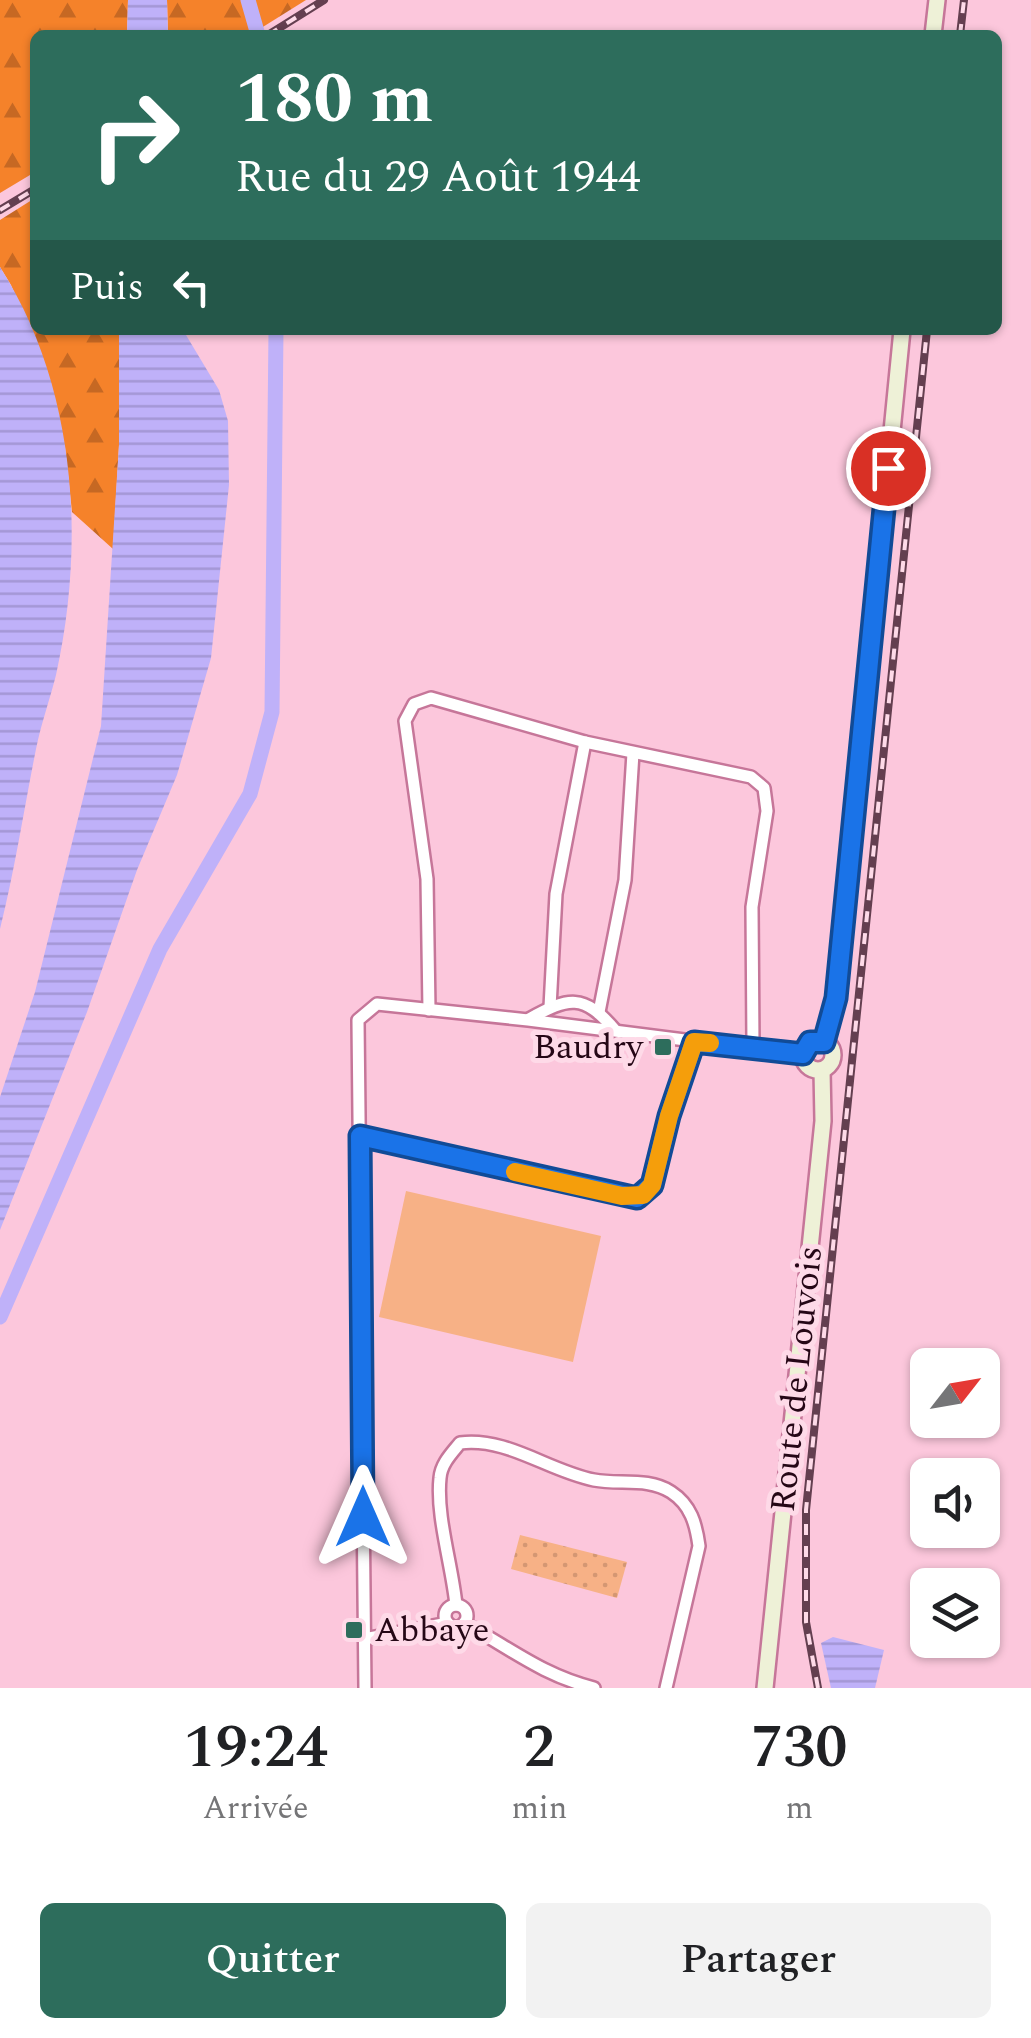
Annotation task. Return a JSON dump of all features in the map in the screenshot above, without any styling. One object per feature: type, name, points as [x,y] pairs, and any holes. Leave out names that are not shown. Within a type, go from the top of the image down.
[{"type":"street","points":[[933,30],[936,0]]},
{"type":"street","points":[[824,1042],[836,998],[902,335]]},
{"type":"street","points":[[429,1010],[427,879],[405,721],[407,713],[422,699],[431,698],[585,742],[751,777],[764,788],[768,797],[752,907],[753,1046]]},
{"type":"street","points":[[550,1008],[556,894],[585,742]]},
{"type":"street","points":[[599,1012],[626,880],[633,753]]},
{"type":"street","points":[[528,1020],[565,1001],[581,1002],[599,1012],[614,1030]]},
{"type":"street","points":[[365,1688],[358,1020],[377,1004],[803,1054]]},
{"type":"street","points":[[360,1136],[637,1198],[652,1185],[669,1116],[694,1042]]},
{"type":"street","points":[[810,1042],[824,1042],[832,1048],[833,1057],[822,1070],[809,1067],[803,1054],[810,1042]]},
{"type":"street","name":"Route de Louvois","points":[[765,1688],[823,1122],[822,1070]]},
{"type":"street","points":[[464,1623],[466,1612],[456,1605],[440,1475],[446,1459],[460,1444],[480,1440],[508,1447],[556,1470],[598,1481],[642,1482],[669,1490],[685,1504],[696,1522],[699,1546],[666,1688]]},
{"type":"street","points":[[448,1623],[446,1613],[456,1605]]},
{"type":"street","points":[[364,1638],[464,1623]]},
{"type":"street","points":[[464,1623],[560,1680],[594,1688]]},
{"type":"shaded area","points":[[128,0],[167,0],[168,30],[127,30]]},
{"type":"shaded area","points":[[0,267],[45,362],[68,465],[72,518],[65,624],[0,929]]},
{"type":"shaded area","points":[[119,335],[186,335],[219,390],[228,421],[229,485],[211,658],[177,775],[0,1230],[0,1097],[35,992],[101,726],[119,445]]},
{"type":"shaded area","points":[[406,1191],[601,1236],[573,1362],[379,1317]]},
{"type":"shaded area","points":[[520,1535],[627,1562],[617,1598],[511,1569]]},
{"type":"shaded area","points":[[833,1637],[884,1650],[875,1688],[831,1688],[821,1643]]},
{"type":"green space","points":[[0,0],[128,0],[127,30],[30,30],[30,175],[0,193]]},
{"type":"green space","points":[[167,0],[306,0],[258,30],[168,30]]},
{"type":"green space","points":[[30,201],[30,329],[0,267],[0,220]]},
{"type":"green space","points":[[32,335],[119,335],[119,445],[113,549],[72,512],[65,447]]},
{"type":"waterway","points":[[248,0],[257,30]]},
{"type":"waterway","points":[[0,1317],[160,949],[250,794],[272,712],[276,335]]},
{"type":"railway","points":[[276,30],[324,0]]},
{"type":"railway","points":[[961,30],[964,0]]},
{"type":"railway","points":[[0,210],[30,192]]},
{"type":"railway","points":[[818,1688],[806,1622],[806,1510],[926,335]]},
{"type":"slow traffic","points":[[515,1172],[622,1196],[643,1195],[652,1185],[669,1116],[694,1042],[710,1043]]},
{"type":"place","name":"Baudry","points":[[663,1047]]},
{"type":"place","name":"Abbaye","points":[[354,1630]]},
{"type":"route","points":[[363,1517],[360,1136],[637,1198],[652,1185],[669,1116],[694,1042],[803,1054],[810,1042],[824,1042],[836,998],[888,468]]}]
